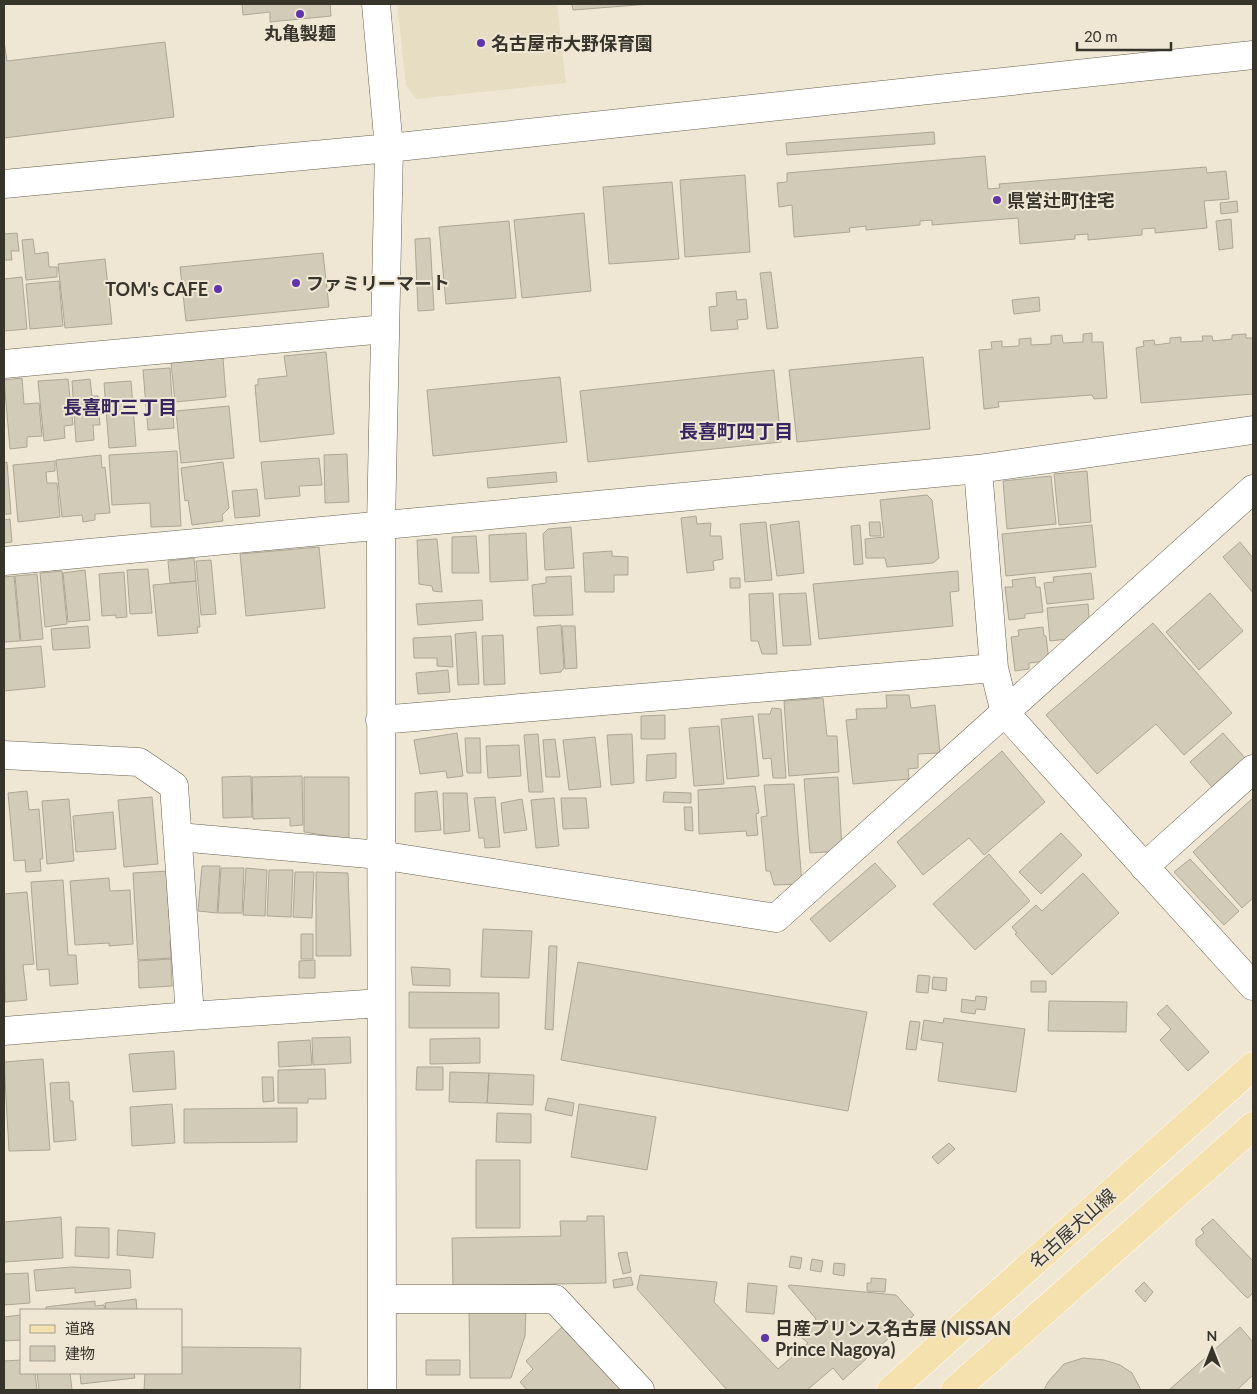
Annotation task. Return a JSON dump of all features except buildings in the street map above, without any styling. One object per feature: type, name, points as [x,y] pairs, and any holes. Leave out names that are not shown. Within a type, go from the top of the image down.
[{"type":"main road","name":"名古屋犬山線","points":[[891,1390],[1253,1066]]},
{"type":"main road","points":[[955,1390],[1253,1126]]},
{"type":"street","points":[[376,4],[389,148],[381,525],[382,1390]]},
{"type":"street","points":[[4,184],[389,148],[1253,55]]},
{"type":"street","points":[[4,364],[385,329]]},
{"type":"street","points":[[4,561],[978,469],[1253,430]]},
{"type":"street","points":[[978,469],[994,668],[1005,713],[1253,986]]},
{"type":"street","points":[[179,837],[380,855],[776,918],[1253,489]]},
{"type":"street","points":[[380,720],[994,668]]},
{"type":"street","points":[[4,755],[139,762],[174,786],[190,1016]]},
{"type":"street","points":[[1144,867],[1253,769]]},
{"type":"street","points":[[4,1031],[381,1003]]},
{"type":"street","points":[[382,1299],[555,1299],[640,1390]]},
{"type":"shaded area","name":"名古屋市大野保育園","points":[[397,4],[557,4],[566,83],[416,99],[406,85]]},
{"type":"place","name":"丸亀製麺","points":[[300,14]]},
{"type":"place","name":"名古屋市大野保育園","points":[[481,43]]},
{"type":"place","name":"県営辻町住宅","points":[[997,200]]},
{"type":"place","name":"ファミリーマート","points":[[296,283]]},
{"type":"place","name":"TOM's CAFE","points":[[218,289]]},
{"type":"place","name":"日産プリンス名古屋 (NISSAN Prince Nagoya)","points":[[765,1338]]},
{"type":"district","name":"長喜町三丁目","points":[[120,406]]},
{"type":"district","name":"長喜町四丁目","points":[[736,430]]}]
